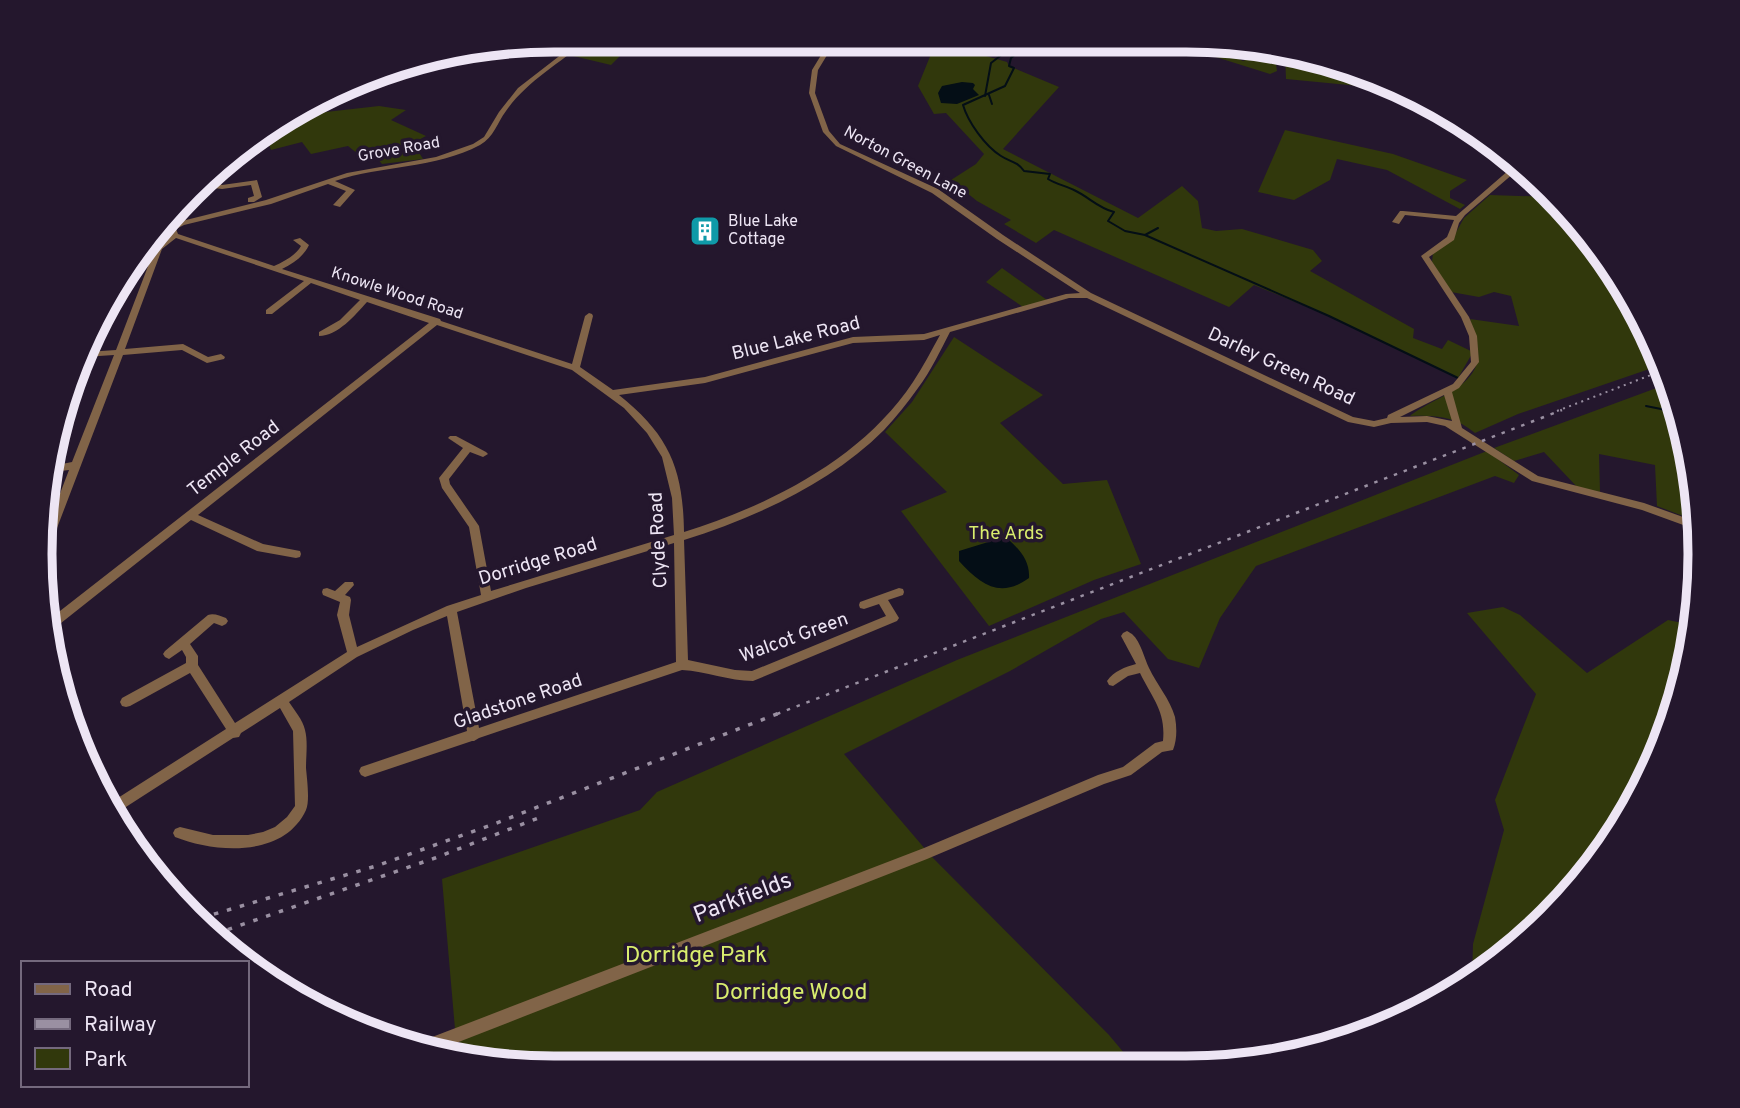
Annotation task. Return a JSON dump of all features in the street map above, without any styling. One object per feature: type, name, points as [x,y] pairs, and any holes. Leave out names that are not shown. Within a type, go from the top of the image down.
[{"type":"street","name":"Grove Road","points":[[179,221],[181,223],[268,202],[366,170],[437,159],[483,141],[520,89],[568,52]]},
{"type":"street","name":"Norton Green Lane","points":[[826,52],[816,70],[812,93],[821,122],[833,141],[935,191],[1088,295]]},
{"type":"street","points":[[248,157],[257,152]]},
{"type":"street","points":[[1391,420],[1391,417],[1447,391],[1465,377],[1475,362],[1476,353],[1465,317],[1425,256],[1451,238],[1459,218],[1511,172]]},
{"type":"street","points":[[216,183],[222,187],[266,179]]},
{"type":"street","points":[[327,181],[351,190],[337,205]]},
{"type":"street","points":[[254,182],[257,197]]},
{"type":"street","points":[[1396,222],[1403,212],[1459,218]]},
{"type":"street","name":"Knowle Wood Road","points":[[172,229],[275,268],[575,368],[611,393]]},
{"type":"street","points":[[54,524],[159,247],[171,231]]},
{"type":"street","points":[[275,268],[291,261],[303,250],[305,245],[297,240]]},
{"type":"street","points":[[269,312],[310,280]]},
{"type":"street","points":[[1069,296],[1076,287]]},
{"type":"street","name":"Blue Lake Road","points":[[611,393],[705,380],[853,340],[924,337],[1069,296],[1088,295]]},
{"type":"street","name":"Darley Green Road","points":[[1088,295],[1351,420],[1374,424],[1391,420],[1427,419],[1458,427],[1535,479],[1644,507],[1686,522]]},
{"type":"street","points":[[322,334],[343,322],[367,298]]},
{"type":"street","points":[[575,368],[588,319],[598,322]]},
{"type":"street","name":"Temple Road","points":[[57,619],[437,321]]},
{"type":"street","name":"Dorridge Road","points":[[120,805],[235,733],[353,654],[451,609],[679,538],[737,518],[790,493],[830,470],[876,434],[904,405],[926,372],[946,332]]},
{"type":"street","points":[[94,354],[183,347],[204,362],[221,357]]},
{"type":"street","points":[[1447,391],[1458,427]]},
{"type":"street","name":"Clyde Road","points":[[611,393],[635,413],[658,441],[667,457],[678,510],[682,665]]},
{"type":"street","points":[[453,438],[483,454]]},
{"type":"street","points":[[469,447],[444,478],[445,485],[474,526],[486,598]]},
{"type":"street","points":[[60,468],[77,465]]},
{"type":"street","points":[[191,516],[251,544],[296,554]]},
{"type":"street","points":[[349,585],[333,594],[346,600],[342,615],[353,654]]},
{"type":"street","points":[[864,604],[899,592]]},
{"type":"street","name":"Walcot Green","points":[[682,665],[695,665],[737,677],[753,676],[893,618],[881,598]]},
{"type":"street","points":[[451,609],[474,736]]},
{"type":"street","points":[[169,654],[213,617]]},
{"type":"street","points":[[1113,681],[1125,672],[1143,667],[1137,649],[1127,636]]},
{"type":"street","points":[[183,643],[192,656],[192,666],[235,733]]},
{"type":"street","name":"Gladstone Road","points":[[365,771],[682,665]]},
{"type":"street","points":[[126,702],[150,683],[192,666]]},
{"type":"street","name":"Parkfields","points":[[440,1042],[927,853],[1129,769],[1159,747],[1169,746],[1169,713],[1143,667]]},
{"type":"street","points":[[180,833],[219,841],[265,838],[282,831],[297,817],[301,807],[299,730],[282,701]]},
{"type":"green space","points":[[568,52],[624,52],[611,65],[565,54]]},
{"type":"green space","points":[[972,52],[1007,62],[1009,66],[1059,87],[1003,149],[1138,218],[1182,186],[1198,201],[1202,228],[1216,231],[1242,229],[1313,250],[1322,261],[1310,271],[1414,329],[1413,338],[1442,349],[1448,340],[1473,352],[1458,378],[1329,316],[1254,285],[1229,307],[1054,230],[1036,243],[1004,224],[1011,220],[977,201],[951,180],[976,164],[984,154],[946,113],[934,114],[918,86],[931,54]]},
{"type":"green space","points":[[1203,53],[1231,55],[1243,61],[1252,57],[1276,64],[1277,71],[1270,74]]},
{"type":"green space","points":[[1285,62],[1367,87],[1286,79]]},
{"type":"green space","points":[[379,106],[406,110],[391,120],[426,136],[413,143],[423,159],[382,164],[371,151],[358,154],[348,146],[311,154],[302,142],[271,150],[268,142],[305,119],[313,118],[317,113]]},
{"type":"green space","points":[[1285,130],[1393,154],[1467,180],[1450,191],[1450,198],[1465,205],[1460,209],[1387,170],[1337,159],[1330,180],[1294,200],[1258,192]]},
{"type":"green space","points":[[1490,195],[1538,197],[1563,223],[1603,275],[1636,332],[1651,368],[1518,414],[1475,433],[1460,423],[1444,418],[1410,416],[1454,390],[1472,374],[1478,351],[1470,319],[1519,326],[1511,296],[1494,292],[1479,297],[1451,292],[1432,262],[1433,253],[1454,236],[1464,218]]},
{"type":"green space","points":[[1002,268],[1047,300],[1023,307],[986,282]]},
{"type":"green space","name":"The Ards","points":[[954,337],[1043,395],[1000,423],[1063,484],[1107,480],[1141,564],[1094,580],[989,626],[901,511],[947,492],[885,432],[912,402]]},
{"type":"green space","points":[[1659,387],[1678,456],[1686,517],[1657,506],[1655,465],[1599,454],[1600,492],[1578,488],[1544,452],[1514,461],[1494,448]]},
{"type":"green space","points":[[1487,451],[1519,475],[1514,483],[1495,476],[1256,566],[1220,618],[1199,668],[1168,659],[1124,612],[1101,619],[1010,671],[844,754],[932,857],[1127,1056],[554,1056],[458,1046],[461,1045],[455,1029],[442,879],[640,810],[657,792],[957,660]]},
{"type":"green space","points":[[1503,607],[1520,615],[1587,673],[1668,620],[1682,623],[1678,652],[1661,715],[1636,776],[1603,833],[1541,909],[1472,966],[1473,944],[1504,830],[1495,800],[1536,694],[1467,613]]},
{"type":"shaded area","points":[[973,83],[973,89],[979,95],[957,104],[941,103],[938,93],[942,86]]},
{"type":"shaded area","points":[[998,539],[1008,539],[1028,566],[1029,578],[1009,588],[983,582],[959,561],[959,551]]},
{"type":"waterway","points":[[985,95],[991,63],[1005,52]]},
{"type":"waterway","points":[[985,95],[1005,86],[1014,68],[1009,66],[1011,58],[1018,52]]},
{"type":"waterway","points":[[985,95],[963,105],[973,126],[995,152],[1016,163],[1024,171],[1050,174],[1048,179],[1114,212],[1108,221],[1125,231],[1145,235]]},
{"type":"waterway","points":[[989,95],[992,104]]},
{"type":"waterway","points":[[1145,235],[1158,228]]},
{"type":"waterway","points":[[1145,235],[1329,316],[1458,378]]},
{"type":"waterway","points":[[1646,406],[1666,410]]},
{"type":"railway","points":[[1557,411],[1654,374]]},
{"type":"railway","points":[[777,714],[1562,410]]},
{"type":"railway","points":[[207,916],[376,866],[494,824],[782,712]]},
{"type":"railway","points":[[223,931],[435,858],[541,817]]},
{"type":"place","name":"Blue Lake Cottage","points":[[705,231]]},
{"type":"park label","name":"Dorridge Park","points":[[696,956]]},
{"type":"park label","name":"Dorridge Wood","points":[[791,993]]}]
